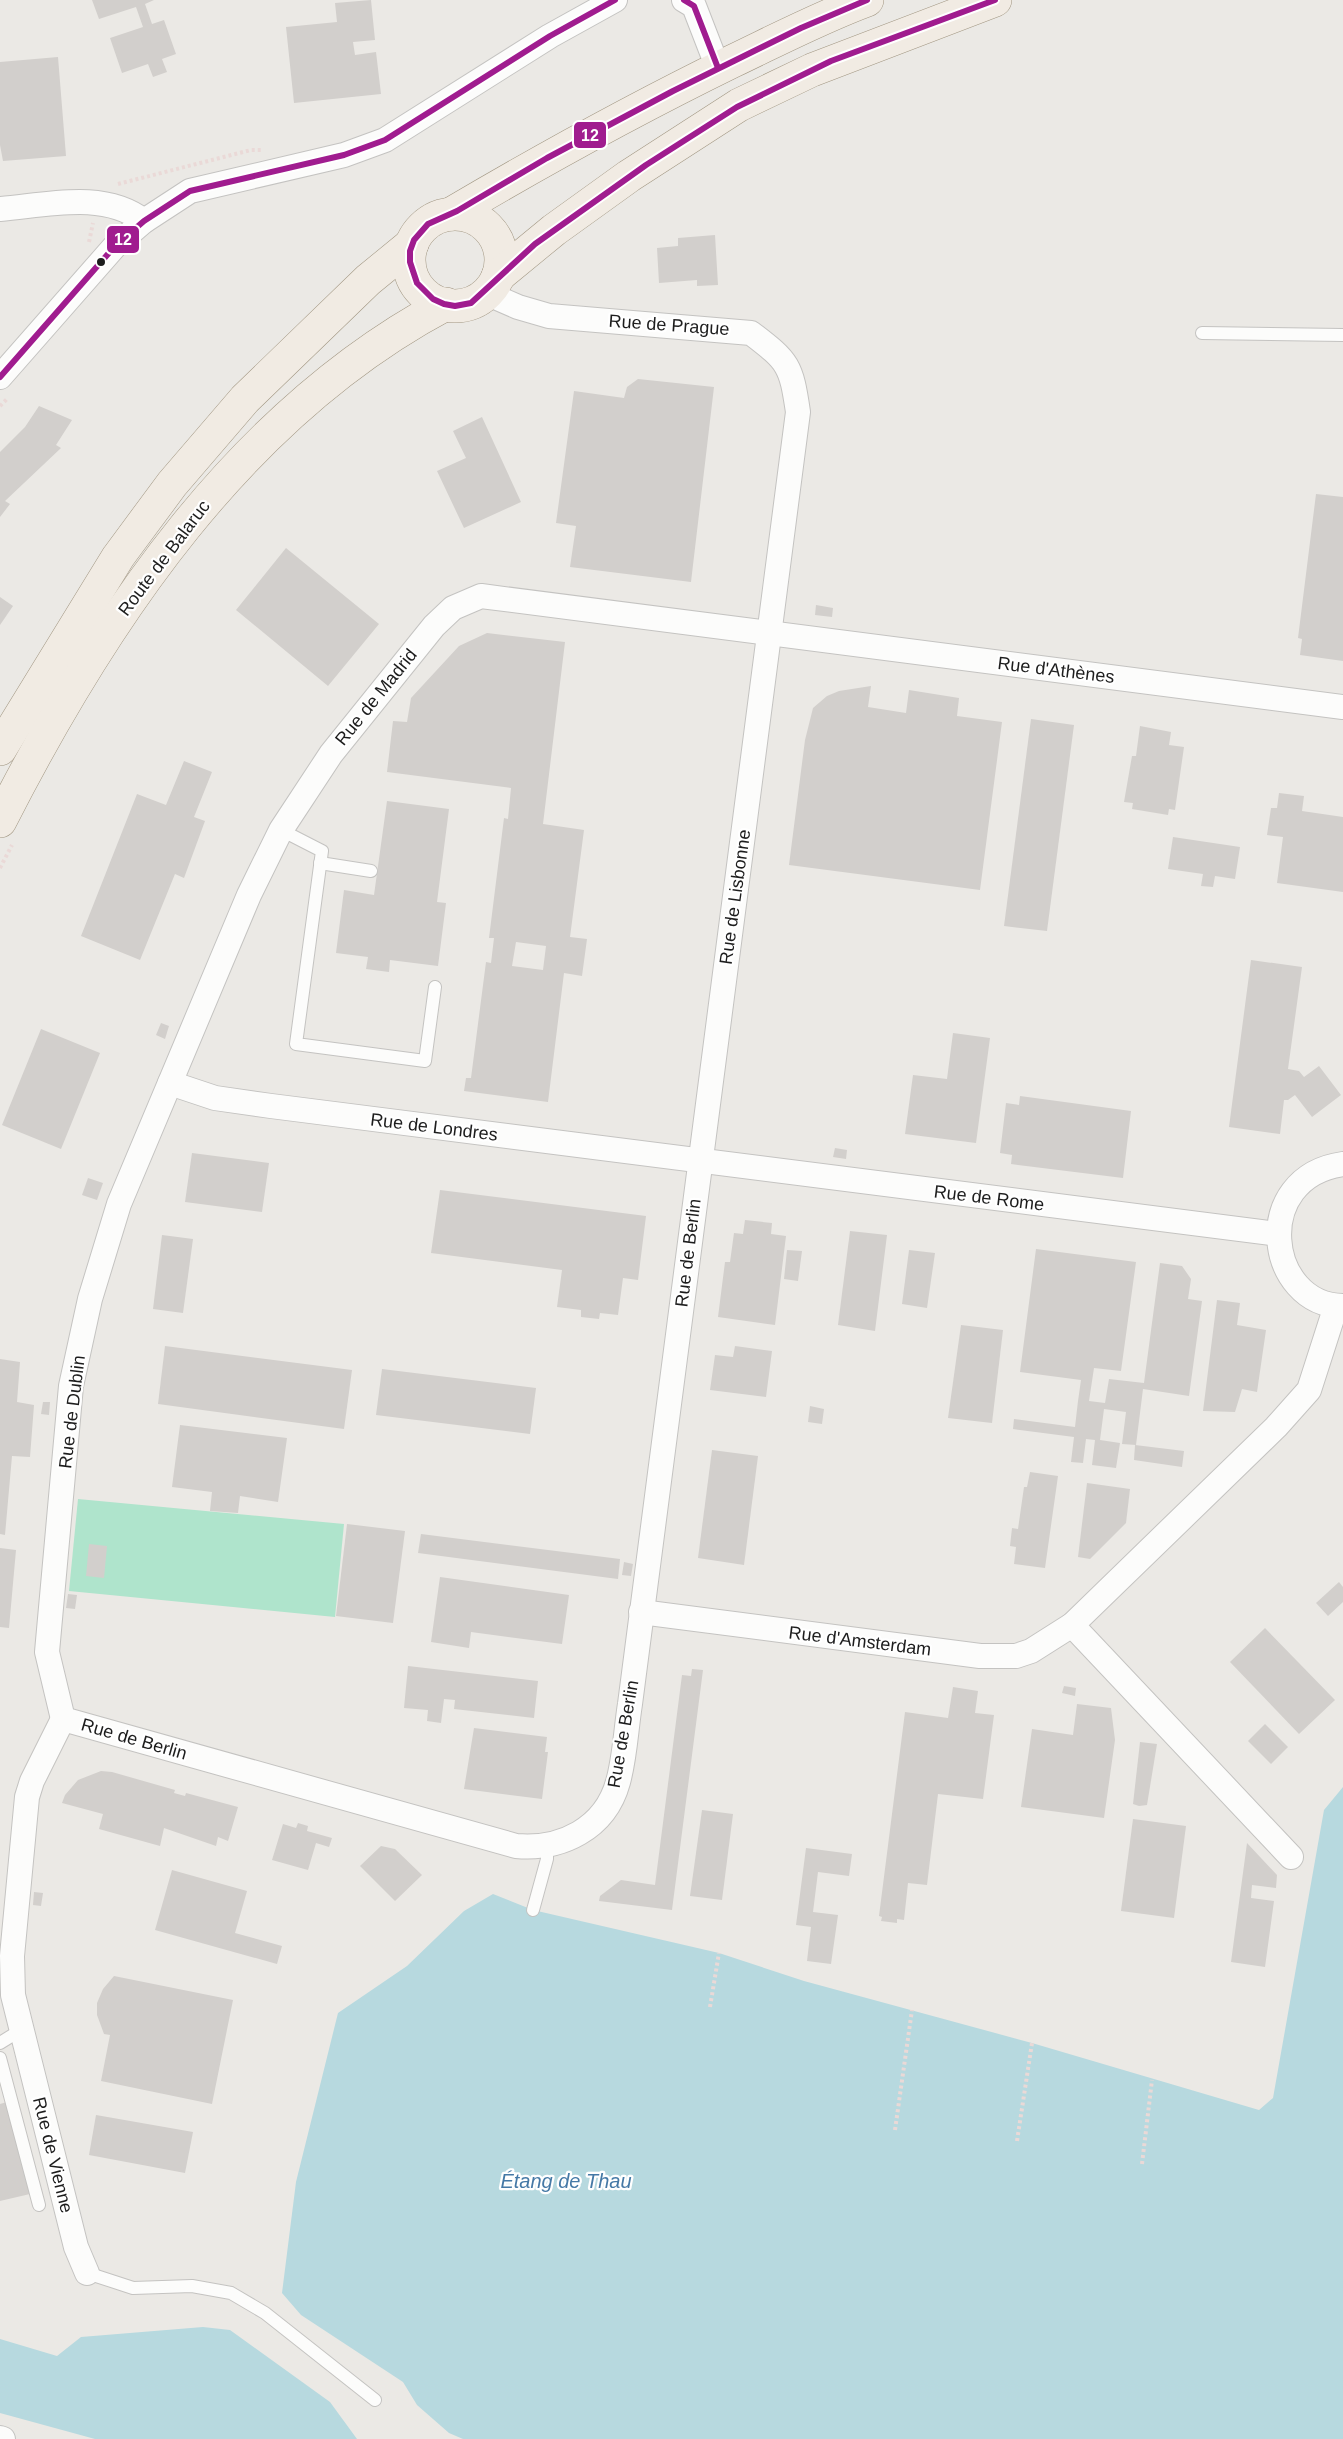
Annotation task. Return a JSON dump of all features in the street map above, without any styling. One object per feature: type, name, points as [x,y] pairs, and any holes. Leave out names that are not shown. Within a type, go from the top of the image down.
[{"type":"main road","points":[[867,0],[718,68],[545,159],[451,214],[427,223],[412,244],[409,257],[415,282],[423,292],[446,304],[471,302],[554,230],[629,176],[740,105],[812,70],[995,0]]},
{"type":"main road","points":[[451,214],[477,219],[495,237],[500,250],[492,284]]},
{"type":"main road","name":"Route de Balaruc","points":[[0,749],[112,566],[172,484],[245,399],[368,280],[412,244]]},
{"type":"main road","name":"Route de Balaruc","points":[[8,829],[92,653],[196,511],[340,370],[406,325],[446,304]]},
{"type":"street","points":[[8,383],[115,246],[144,221],[190,191],[344,155],[386,140],[550,36],[615,0]]},
{"type":"street","points":[[684,0],[694,6],[718,68]]},
{"type":"street","points":[[0,209],[91,202],[131,212],[144,221]]},
{"type":"street","name":"Rue de Prague","points":[[492,284],[518,307],[549,316],[750,333],[777,352],[793,374],[798,412],[770,633]]},
{"type":"street","name":"Rue de Madrid","points":[[170,1083],[249,895],[281,830],[331,753],[434,626],[467,601],[481,596],[770,633]]},
{"type":"street","name":"Rue d'Athènes","points":[[770,633],[1343,707]]},
{"type":"street","name":"Rue de Lisbonne","points":[[700,1161],[770,633]]},
{"type":"street","name":"Rue de Londres","points":[[170,1083],[215,1098],[260,1105],[700,1161]]},
{"type":"street","name":"Rue de Dublin","points":[[63,1719],[47,1652],[71,1386],[90,1299],[119,1204],[170,1083]]},
{"type":"street","name":"Rue de Rome","points":[[700,1161],[1278,1234]]},
{"type":"street","name":"Rue de Berlin","points":[[63,1719],[516,1846],[547,1847],[581,1833],[595,1821],[609,1803],[618,1783],[700,1161]]},
{"type":"street","points":[[1340,1306],[1313,1297],[1294,1280],[1282,1258],[1278,1234],[1282,1212],[1292,1192],[1308,1176],[1329,1166],[1343,1164]]},
{"type":"street","name":"Rue d'Amsterdam","points":[[641,1612],[989,1656],[1016,1656],[1031,1651],[1072,1625],[1276,1427],[1309,1390],[1340,1306]]},
{"type":"street","points":[[1072,1625],[1291,1857]]},
{"type":"street","name":"Rue de Vienne","points":[[63,1719],[32,1781],[24,1816],[12,1966],[13,1995],[76,2247],[87,2273]]},
{"type":"lane","points":[[1202,333],[1343,335]]},
{"type":"lane","points":[[281,830],[322,851],[296,1044],[425,1061],[435,987]]},
{"type":"lane","points":[[320,863],[371,871]]},
{"type":"lane","points":[[533,1910],[547,1859],[547,1847]]},
{"type":"lane","points":[[0,2043],[21,2030]]},
{"type":"lane","points":[[0,2058],[39,2205]]},
{"type":"lane","name":"Rue de Vienne","points":[[87,2273],[133,2289],[192,2286],[231,2293],[266,2313],[375,2400]]},
{"type":"path","points":[[109,184],[251,150],[269,150]]},
{"type":"path","points":[[83,222],[93,222],[88,244]]},
{"type":"path","points":[[0,406],[8,383]]},
{"type":"path","points":[[0,868],[8,829]]},
{"type":"path","points":[[710,2007],[719,1953]]},
{"type":"path","points":[[895,2130],[912,2010]]},
{"type":"path","points":[[1017,2141],[1032,2043]]},
{"type":"path","points":[[1142,2164],[1152,2080]]},
{"type":"green space","points":[[78,1499],[344,1524],[335,1617],[69,1591]]},
{"type":"water","name":"Étang de Thau","points":[[1343,1787],[1343,2439],[463,2439],[449,2433],[417,2405],[403,2382],[301,2315],[282,2293],[296,2182],[338,2013],[407,1966],[464,1911],[493,1894],[533,1910],[719,1953],[804,1981],[1032,2043],[1259,2110],[1273,2098],[1324,1810]]},
{"type":"water","points":[[203,2327],[230,2330],[330,2402],[357,2439],[95,2439],[0,2413],[0,2339],[57,2356],[81,2337]]},
{"type":"building","points":[[92,0],[154,0],[145,4],[152,24],[164,20],[176,54],[162,59],[167,72],[153,77],[148,64],[122,73],[110,38],[143,27],[136,7],[99,19]]},
{"type":"building","points":[[371,0],[375,40],[353,42],[355,55],[376,52],[381,94],[294,103],[286,27],[337,22],[335,3]]},
{"type":"building","points":[[58,57],[66,156],[3,161],[0,145],[0,62]]},
{"type":"building","points":[[715,235],[718,285],[697,286],[697,280],[659,283],[657,248],[678,246],[678,238]]},
{"type":"building","points":[[638,379],[714,387],[691,582],[570,567],[576,526],[556,523],[574,391],[624,398],[627,387]]},
{"type":"building","points":[[39,406],[72,420],[56,445],[61,448],[5,501],[10,504],[0,517],[0,452],[25,427]]},
{"type":"building","points":[[482,417],[521,502],[464,528],[437,471],[466,458],[453,431]]},
{"type":"building","points":[[1316,494],[1343,497],[1343,661],[1300,655],[1302,639],[1298,638]]},
{"type":"building","points":[[286,548],[379,624],[328,686],[236,610]]},
{"type":"building","points":[[0,597],[13,606],[0,625]]},
{"type":"building","points":[[816,605],[833,608],[832,617],[815,615]]},
{"type":"building","points":[[487,633],[565,642],[543,824],[584,830],[570,937],[587,939],[582,976],[564,973],[548,1102],[464,1091],[466,1078],[471,1078],[486,962],[491,963],[494,938],[489,938],[504,818],[508,819],[511,788],[387,772],[393,721],[407,722],[411,698],[459,646]],"holes":[[[516,942],[546,946],[543,970],[512,966]]]},
{"type":"building","points":[[871,686],[868,707],[906,713],[909,690],[959,698],[957,716],[1002,722],[980,890],[789,865],[805,740],[813,708],[827,696],[839,691]]},
{"type":"building","points":[[1031,719],[1074,725],[1047,931],[1004,926]]},
{"type":"building","points":[[1140,726],[1171,732],[1169,745],[1184,747],[1175,810],[1169,809],[1168,815],[1132,809],[1133,803],[1124,802],[1132,756],[1136,756]]},
{"type":"building","points":[[184,761],[212,772],[194,817],[205,821],[184,878],[175,874],[140,960],[81,936],[137,794],[166,805]]},
{"type":"building","points":[[1279,793],[1304,796],[1302,811],[1343,817],[1343,892],[1277,883],[1283,837],[1267,835],[1271,808],[1277,808]]},
{"type":"building","points":[[387,801],[449,809],[437,902],[446,903],[438,966],[390,960],[389,972],[366,969],[368,957],[336,953],[344,890],[374,895]]},
{"type":"building","points":[[1173,837],[1240,847],[1235,879],[1215,876],[1213,887],[1201,886],[1203,874],[1168,869]]},
{"type":"building","points":[[1251,960],[1302,967],[1288,1069],[1299,1071],[1304,1077],[1319,1066],[1341,1095],[1312,1117],[1295,1095],[1284,1100],[1280,1134],[1229,1127]]},
{"type":"building","points":[[161,1023],[169,1026],[165,1039],[156,1035]]},
{"type":"building","points":[[41,1029],[100,1053],[61,1149],[2,1125]]},
{"type":"building","points":[[953,1033],[990,1038],[976,1143],[905,1134],[913,1075],[947,1079]]},
{"type":"building","points":[[1020,1096],[1131,1111],[1123,1178],[1011,1164],[1012,1155],[1000,1153],[1006,1103],[1019,1105]]},
{"type":"building","points":[[835,1148],[847,1150],[846,1159],[833,1157]]},
{"type":"building","points":[[192,1153],[269,1163],[262,1212],[185,1202]]},
{"type":"building","points":[[88,1178],[103,1183],[97,1200],[82,1195]]},
{"type":"building","points":[[440,1190],[646,1216],[638,1280],[623,1278],[618,1315],[600,1313],[599,1319],[581,1317],[581,1310],[557,1307],[562,1270],[431,1253]]},
{"type":"building","points":[[745,1220],[772,1223],[771,1234],[786,1236],[775,1325],[718,1317],[725,1262],[730,1262],[734,1233],[743,1234]]},
{"type":"building","points":[[850,1231],[887,1235],[875,1331],[838,1325]]},
{"type":"building","points":[[162,1235],[193,1239],[183,1313],[153,1309]]},
{"type":"building","points":[[1036,1249],[1136,1262],[1121,1371],[1094,1368],[1089,1401],[1105,1403],[1109,1379],[1144,1383],[1160,1263],[1182,1266],[1191,1279],[1188,1299],[1202,1301],[1189,1396],[1143,1389],[1136,1445],[1122,1444],[1126,1412],[1104,1409],[1100,1440],[1120,1443],[1116,1468],[1092,1465],[1095,1440],[1086,1439],[1083,1463],[1071,1462],[1074,1437],[1013,1429],[1014,1419],[1075,1427],[1081,1380],[1020,1372]]},
{"type":"building","points":[[787,1250],[802,1251],[798,1281],[784,1279]]},
{"type":"building","points":[[909,1250],[935,1253],[927,1308],[902,1304]]},
{"type":"building","points":[[1217,1300],[1240,1303],[1237,1325],[1266,1330],[1257,1392],[1242,1389],[1235,1412],[1203,1411]]},
{"type":"building","points":[[961,1325],[1003,1330],[992,1423],[948,1418]]},
{"type":"building","points":[[165,1346],[352,1370],[344,1429],[158,1404]]},
{"type":"building","points":[[735,1346],[772,1351],[766,1397],[710,1390],[715,1355],[733,1357]]},
{"type":"building","points":[[0,1359],[20,1362],[17,1402],[34,1405],[30,1457],[12,1456],[5,1535],[0,1534]]},
{"type":"building","points":[[382,1369],[536,1388],[530,1434],[376,1415]]},
{"type":"building","points":[[43,1402],[50,1402],[49,1415],[41,1414]]},
{"type":"building","points":[[810,1406],[824,1409],[822,1424],[808,1422]]},
{"type":"building","points":[[180,1425],[287,1438],[278,1502],[240,1496],[238,1513],[210,1511],[212,1492],[172,1487]]},
{"type":"building","points":[[1135,1445],[1184,1451],[1182,1467],[1134,1460]]},
{"type":"building","points":[[712,1450],[758,1456],[744,1565],[698,1558]]},
{"type":"building","points":[[1030,1472],[1058,1476],[1045,1568],[1014,1564],[1016,1547],[1010,1546],[1012,1528],[1018,1529],[1024,1487],[1027,1487]]},
{"type":"building","points":[[1087,1483],[1130,1489],[1126,1523],[1090,1559],[1078,1557]]},
{"type":"building","points":[[347,1524],[405,1531],[393,1623],[336,1616]]},
{"type":"building","points":[[421,1534],[620,1559],[618,1579],[418,1553]]},
{"type":"building","points":[[89,1544],[107,1546],[104,1578],[86,1576]]},
{"type":"building","points":[[0,1548],[16,1550],[9,1628],[0,1627]]},
{"type":"building","points":[[624,1562],[633,1564],[631,1576],[622,1575]]},
{"type":"building","points":[[440,1577],[569,1595],[562,1644],[471,1632],[469,1648],[431,1642]]},
{"type":"building","points":[[1339,1582],[1343,1587],[1343,1602],[1328,1616],[1316,1603]]},
{"type":"building","points":[[68,1594],[77,1595],[75,1609],[66,1608]]},
{"type":"building","points":[[1265,1628],[1335,1700],[1299,1734],[1230,1662]]},
{"type":"building","points":[[408,1666],[538,1681],[534,1718],[454,1709],[455,1700],[444,1699],[441,1723],[427,1721],[428,1710],[404,1708]]},
{"type":"building","points":[[692,1669],[703,1670],[672,1910],[599,1901],[600,1896],[621,1880],[655,1885],[682,1675],[691,1676]]},
{"type":"building","points":[[1064,1686],[1076,1688],[1075,1696],[1062,1693]]},
{"type":"building","points":[[953,1687],[978,1691],[975,1713],[994,1715],[983,1799],[938,1794],[927,1885],[908,1883],[904,1920],[897,1919],[897,1923],[881,1921],[882,1917],[879,1916],[905,1712],[948,1718]]},
{"type":"building","points":[[1077,1704],[1111,1708],[1115,1740],[1104,1818],[1021,1807],[1032,1729],[1073,1735]]},
{"type":"building","points":[[1265,1724],[1288,1747],[1271,1764],[1248,1741]]},
{"type":"building","points":[[474,1728],[547,1737],[545,1752],[548,1752],[542,1799],[464,1789]]},
{"type":"building","points":[[1140,1742],[1157,1744],[1147,1805],[1139,1806],[1133,1804]]},
{"type":"building","points":[[101,1771],[175,1790],[174,1793],[185,1796],[186,1793],[238,1807],[228,1841],[218,1837],[216,1846],[164,1828],[160,1846],[99,1829],[103,1814],[62,1803],[65,1795],[78,1780]]},
{"type":"building","points":[[702,1810],[733,1814],[722,1900],[690,1896]]},
{"type":"building","points":[[1133,1819],[1186,1826],[1174,1918],[1121,1911]]},
{"type":"building","points":[[298,1823],[308,1826],[307,1831],[332,1838],[329,1847],[316,1843],[308,1870],[272,1860],[283,1824],[296,1828]]},
{"type":"building","points":[[1247,1843],[1277,1875],[1276,1888],[1252,1885],[1251,1898],[1274,1901],[1265,1967],[1231,1962]]},
{"type":"building","points":[[381,1846],[395,1849],[422,1875],[395,1901],[360,1866]]},
{"type":"building","points":[[806,1848],[852,1854],[849,1876],[818,1872],[813,1912],[838,1915],[831,1964],[807,1961],[811,1927],[796,1925]]},
{"type":"building","points":[[172,1870],[247,1891],[235,1933],[282,1946],[277,1964],[155,1930]]},
{"type":"building","points":[[34,1892],[43,1893],[41,1906],[33,1905]]},
{"type":"building","points":[[114,1976],[233,2000],[212,2104],[101,2081],[110,2035],[104,2034],[97,2015],[97,2003],[103,1989]]},
{"type":"building","points":[[7,2102],[30,2194],[0,2201],[0,2104]]},
{"type":"building","points":[[96,2115],[193,2132],[185,2173],[89,2155]]},
{"type":"transit line","name":"12","points":[[0,377],[115,246],[144,221],[190,191],[344,155],[385,140],[550,36],[615,0]]},
{"type":"transit line","name":"12","points":[[684,0],[694,6],[718,68]]},
{"type":"transit line","name":"12","points":[[867,0],[801,28],[673,91],[547,158],[457,211],[428,224],[414,240],[410,251],[410,262],[417,283],[433,299],[444,304],[455,306],[471,303],[535,244],[646,165],[737,107],[831,61],[995,0]]}]
